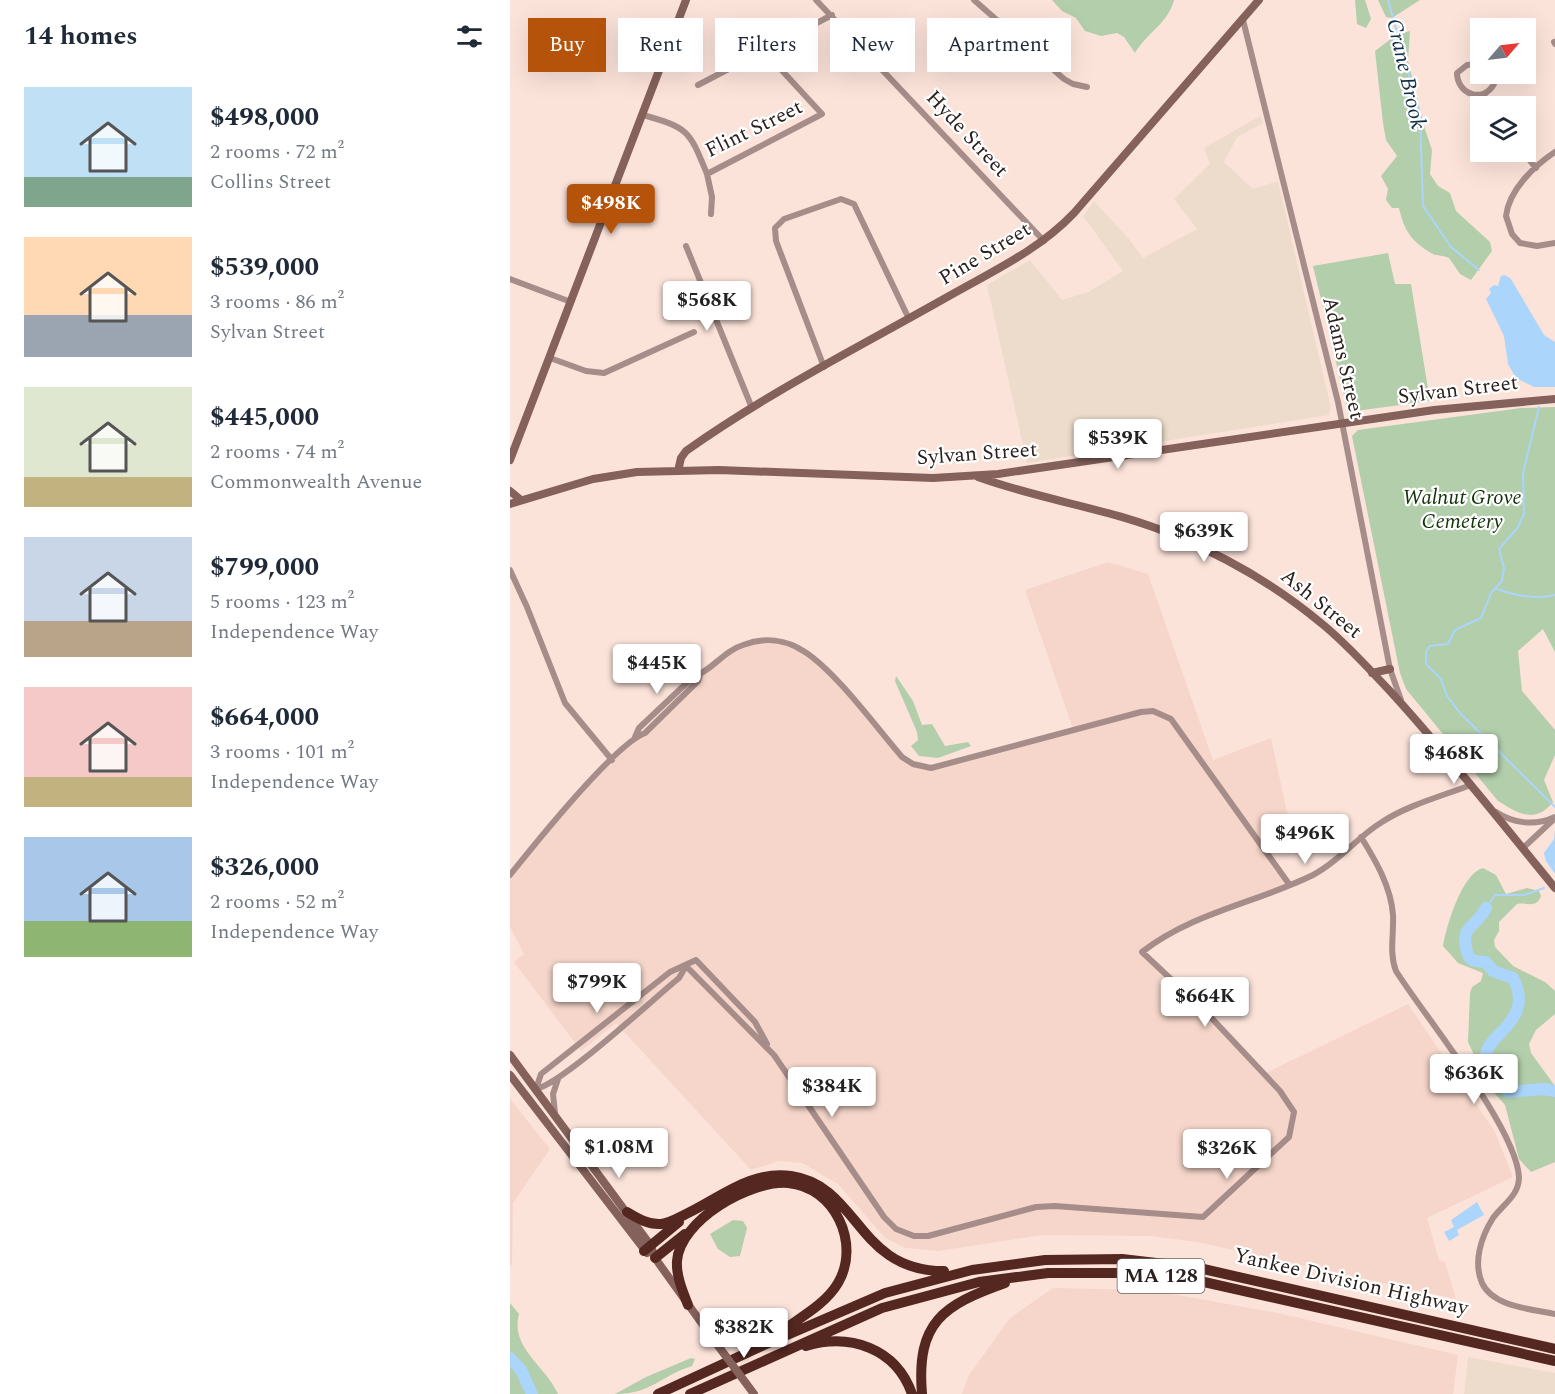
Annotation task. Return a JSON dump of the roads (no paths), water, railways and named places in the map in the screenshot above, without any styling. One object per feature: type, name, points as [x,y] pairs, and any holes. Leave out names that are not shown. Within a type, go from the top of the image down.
[{"type":"highway","points":[[627,1212],[644,1221],[662,1224],[752,1180],[780,1175],[803,1178],[823,1188],[833,1197],[890,1258],[919,1270],[965,1271]]},
{"type":"highway","points":[[655,1258],[690,1229],[735,1198],[762,1186],[790,1183],[813,1191],[837,1214],[844,1232],[847,1251],[843,1273],[838,1284],[824,1299],[764,1345]]},
{"type":"highway","points":[[648,1248],[690,1212]]},
{"type":"highway","points":[[688,1305],[677,1262],[680,1246],[690,1229]]},
{"type":"highway","name":"Yankee Division Highway","points":[[658,1394],[885,1293],[965,1271],[1012,1262],[1082,1258],[1170,1263],[1227,1273],[1555,1349]]},
{"type":"highway","name":"Yankee Division Highway","points":[[690,1394],[882,1308],[940,1290],[1027,1275],[1072,1272],[1130,1273],[1204,1282],[1555,1361]]},
{"type":"highway","points":[[922,1394],[923,1352],[931,1332],[945,1312],[973,1295],[1027,1275]]},
{"type":"highway","points":[[772,1356],[822,1342],[843,1340],[863,1344],[885,1356],[897,1368],[912,1394]]},
{"type":"main road","points":[[510,459],[687,0]]},
{"type":"main road","name":"Pine Street","points":[[678,471],[681,458],[686,451],[752,408],[1044,241],[1074,213],[1259,0]]},
{"type":"main road","name":"Sylvan Street","points":[[510,504],[618,474],[678,471],[975,476],[1441,409],[1555,399]]},
{"type":"main road","name":"Ash Street","points":[[975,476],[1017,491],[1139,522],[1225,558],[1275,588],[1321,622],[1404,705],[1523,848]]},
{"type":"main road","points":[[510,491],[521,500]]},
{"type":"main road","points":[[1372,673],[1390,669]]},
{"type":"main road","points":[[1523,848],[1555,888]]},
{"type":"main road","points":[[510,1054],[627,1212],[648,1248]]},
{"type":"main road","points":[[510,1075],[527,1094],[550,1130],[648,1248],[754,1394]]},
{"type":"main road","points":[[527,1094],[536,1089]]},
{"type":"street","name":"Hyde Street","points":[[816,0],[1044,241]]},
{"type":"street","points":[[974,0],[1064,79],[1087,87]]},
{"type":"street","points":[[818,22],[832,15]]},
{"type":"street","name":"Adams Street","points":[[1243,20],[1342,424],[1390,669],[1395,689],[1404,705]]},
{"type":"street","points":[[1470,65],[1460,69],[1456,76],[1463,91],[1473,95],[1483,94],[1494,84]]},
{"type":"street","points":[[698,85],[723,72]]},
{"type":"street","name":"Flint Street","points":[[643,115],[680,126],[686,131],[708,174],[822,114],[783,72]]},
{"type":"street","points":[[1555,152],[1536,168],[1507,206],[1507,224],[1520,243],[1537,246],[1555,244]]},
{"type":"street","points":[[1531,162],[1536,168]]},
{"type":"street","points":[[708,174],[712,197],[711,214]]},
{"type":"street","points":[[824,367],[776,241],[775,228],[784,219],[841,199],[850,201],[856,208],[909,319]]},
{"type":"street","points":[[686,246],[752,408]]},
{"type":"street","points":[[510,279],[571,302]]},
{"type":"street","points":[[550,358],[586,371],[604,373],[694,332]]},
{"type":"street","points":[[510,570],[527,607],[564,703],[612,760]]},
{"type":"street","points":[[510,874],[612,760],[635,737],[645,733],[698,681],[700,675],[728,651],[760,640],[777,640],[805,652],[825,670],[902,757],[913,764],[931,768],[1140,712],[1162,714],[1177,727],[1289,884]]},
{"type":"street","points":[[686,966],[679,978],[547,1087],[536,1089],[541,1074],[670,972],[696,960],[755,1022],[769,1048],[884,1217],[896,1229],[905,1233],[928,1236],[1046,1207],[1111,1208],[1171,1216],[1203,1217],[1289,1137],[1294,1112],[1281,1091],[1204,1010],[1142,952],[1167,934],[1203,916],[1328,867],[1382,822],[1401,812],[1471,785]]},
{"type":"street","name":"Ash Street","points":[[1488,805],[1506,819],[1517,822],[1538,823],[1555,817]]},
{"type":"street","name":"Ash Street","points":[[1523,848],[1555,817]]},
{"type":"street","points":[[1362,837],[1387,887],[1393,913],[1392,958],[1396,970],[1483,1097],[1517,1165],[1518,1186],[1515,1194],[1494,1218],[1479,1253],[1481,1279],[1484,1287],[1495,1298],[1555,1314]]},
{"type":"street","points":[[686,966],[769,1048]]},
{"type":"street","points":[[555,1114],[553,1090],[560,1076]]},
{"type":"water","points":[[1505,275],[1511,279],[1544,335],[1555,342],[1555,387],[1534,387],[1516,378],[1508,364],[1504,336],[1486,299],[1491,293],[1489,289],[1494,285],[1498,286],[1501,276]]},
{"type":"water","points":[[1555,830],[1555,874],[1546,861],[1544,853],[1554,839]]},
{"type":"water","points":[[1477,1202],[1484,1215],[1457,1230],[1459,1235],[1449,1241],[1444,1232],[1454,1227],[1451,1220]]},
{"type":"waterway","name":"Crane Brook","points":[[1388,0],[1420,115],[1423,206],[1451,247],[1479,270]]},
{"type":"waterway","points":[[1539,407],[1523,473],[1524,514],[1518,527],[1499,549],[1504,568],[1502,581],[1491,593],[1481,618],[1455,630],[1448,644],[1430,646],[1426,652],[1426,664],[1441,679],[1447,696],[1460,713],[1555,807]]},
{"type":"waterway","points":[[1497,589],[1526,596],[1555,595]]},
{"type":"waterway","points":[[1486,908],[1495,895],[1524,895],[1544,888]]},
{"type":"waterway","points":[[1486,908],[1467,931],[1465,940],[1468,956],[1474,961],[1486,962],[1493,971],[1513,978],[1518,993],[1518,1005],[1514,1016],[1488,1048],[1487,1060],[1508,1092],[1543,1089],[1555,1091]]},
{"type":"waterway","points":[[510,1358],[521,1370],[532,1394]]},
{"type":"park label","name":"Walnut Grove Cemetery","points":[[1462,510]]}]
